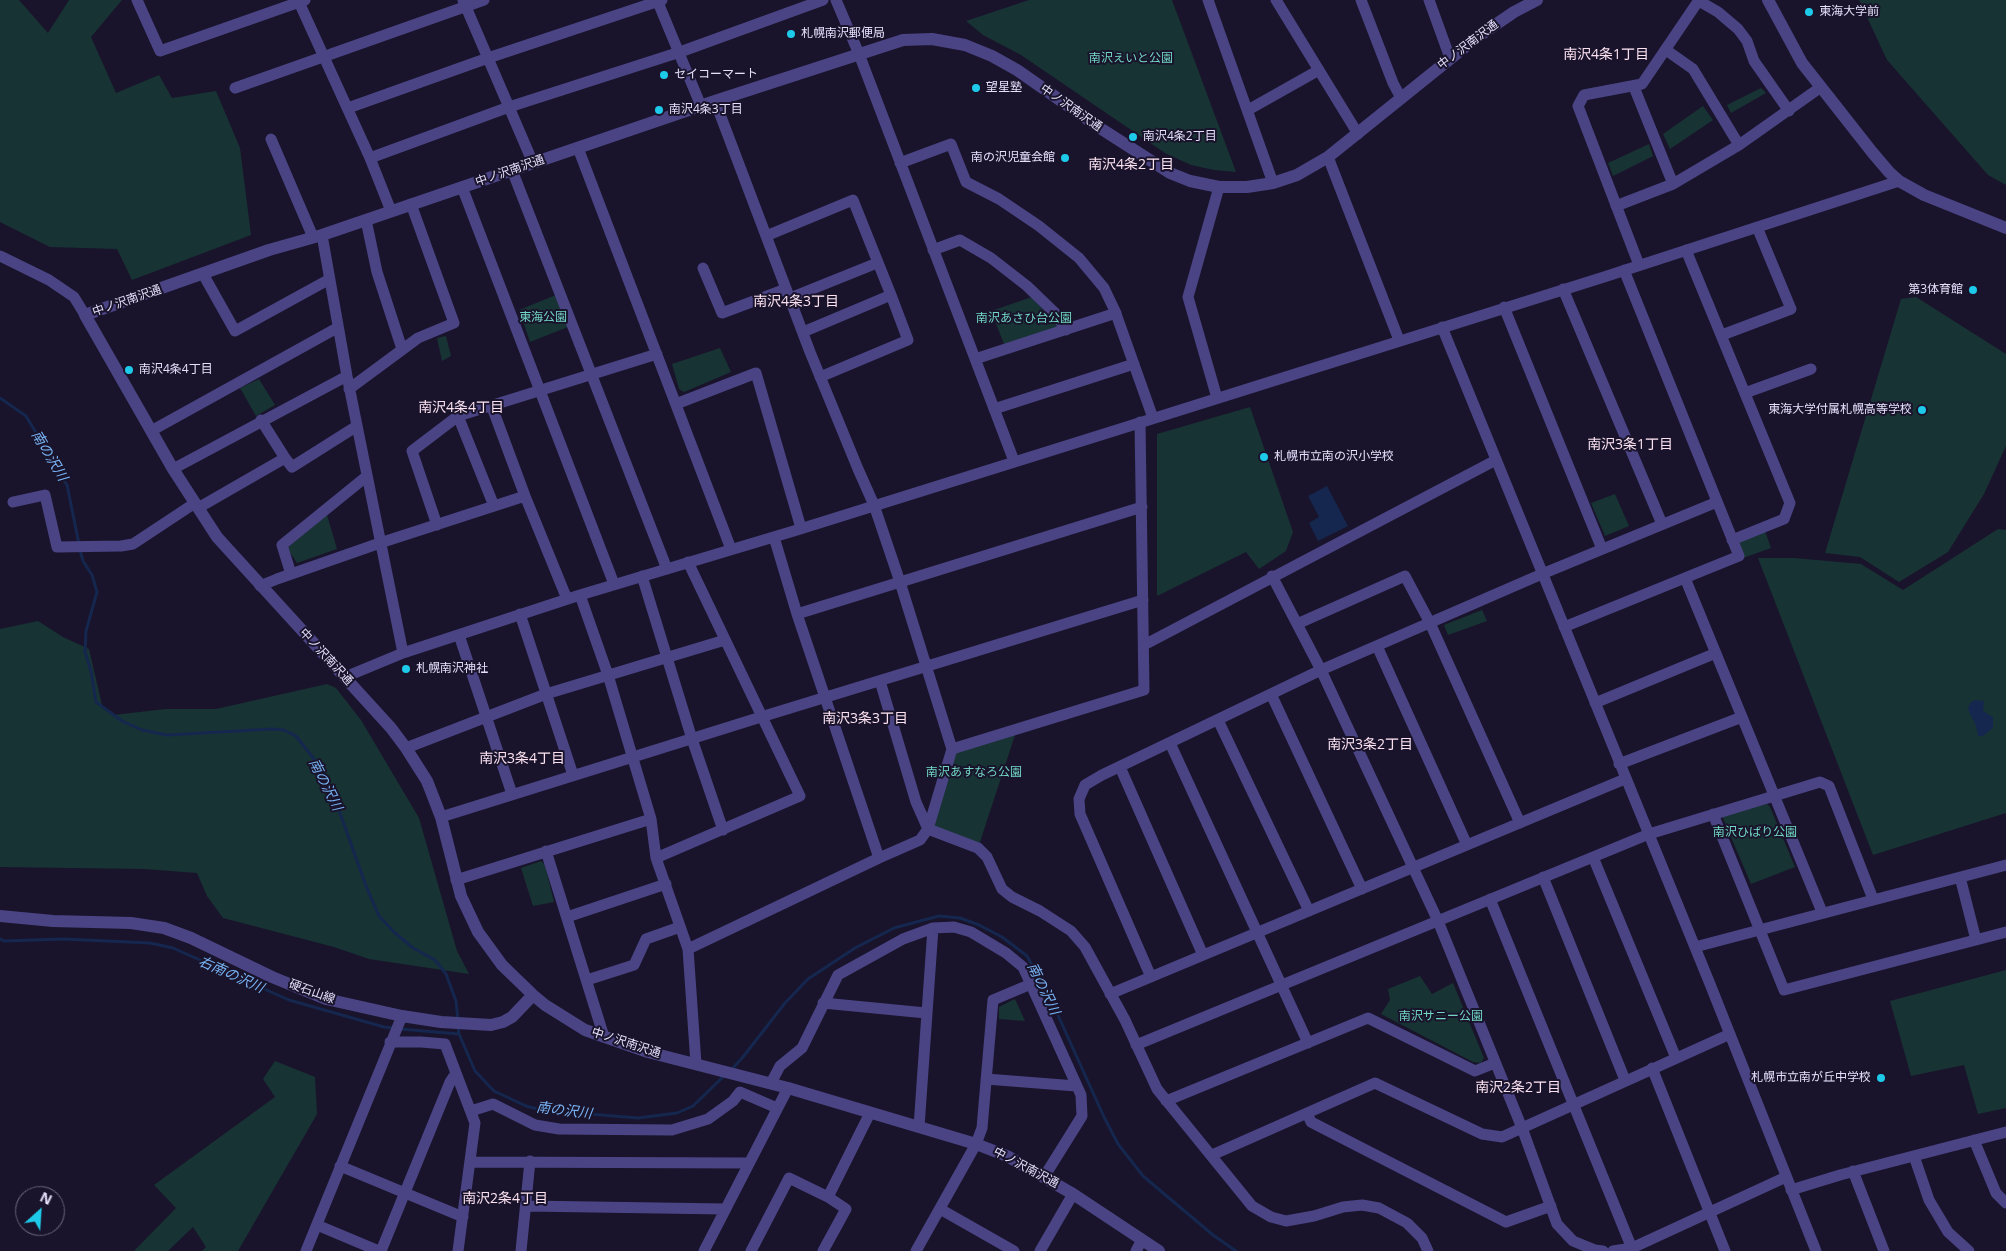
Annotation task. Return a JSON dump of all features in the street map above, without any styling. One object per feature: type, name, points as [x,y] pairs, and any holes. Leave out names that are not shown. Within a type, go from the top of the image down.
[{"type":"street","points":[[138,0],[160,51],[301,1],[323,58],[348,108],[392,211]]},
{"type":"street","points":[[235,88],[323,58],[464,3],[484,0]]},
{"type":"street","points":[[370,158],[509,108],[680,52],[823,0]]},
{"type":"street","points":[[836,0],[859,54],[1014,461]]},
{"type":"street","points":[[1208,0],[1273,183]]},
{"type":"street","points":[[1276,0],[1358,134]]},
{"type":"street","points":[[1361,0],[1392,83],[1401,98]]},
{"type":"street","points":[[1429,0],[1450,58]]},
{"type":"street","name":"中ノ沢南沢通","points":[[1159,1251],[1139,1246],[1073,1194],[1007,1156],[976,1144],[788,1088],[648,1052],[585,1030],[544,1005],[502,965],[478,932],[461,896],[441,817],[426,780],[406,748],[345,677],[217,537],[173,469],[85,315],[269,250],[366,220],[714,101],[903,40],[932,39],[977,50],[992,56],[1017,70],[1154,164],[1190,181],[1219,187],[1247,187],[1273,183],[1297,175],[1328,157],[1450,58],[1494,25],[1537,0]]},
{"type":"street","points":[[1639,265],[1578,106],[1584,95],[1642,84],[1699,0],[1718,12],[1738,29],[1747,41],[1758,68],[1789,111]]},
{"type":"street","points":[[1768,0],[1792,46],[1821,88],[1872,152],[1899,181],[1924,194],[2006,228]]},
{"type":"street","points":[[348,108],[488,58],[659,1],[701,106]]},
{"type":"street","points":[[464,3],[532,163]]},
{"type":"street","points":[[1666,50],[1693,69],[1739,145]]},
{"type":"street","points":[[1248,110],[1319,70]]},
{"type":"street","points":[[1634,87],[1673,184]]},
{"type":"street","points":[[1616,206],[1673,184],[1739,145],[1821,88]]},
{"type":"street","points":[[688,949],[920,840],[928,828],[952,749],[874,505],[820,377],[714,101]]},
{"type":"street","points":[[271,139],[317,236],[328,280],[403,653]]},
{"type":"street","points":[[900,163],[951,144],[966,182],[999,199],[1079,258],[1104,288],[1116,314],[1153,418]]},
{"type":"street","points":[[578,148],[732,549]]},
{"type":"street","points":[[1328,157],[1399,340]]},
{"type":"street","points":[[512,170],[667,569]]},
{"type":"street","points":[[345,677],[403,653],[580,594],[801,528],[1217,398],[1899,181]]},
{"type":"street","points":[[462,187],[614,584]]},
{"type":"street","points":[[1217,398],[1188,297],[1219,187]]},
{"type":"street","points":[[766,236],[853,200],[891,295],[908,340],[820,377]]},
{"type":"street","points":[[350,388],[418,338],[454,323],[411,204]]},
{"type":"street","points":[[366,220],[377,272],[402,349]]},
{"type":"street","points":[[1722,335],[1791,309],[1757,227]]},
{"type":"street","points":[[933,250],[960,240],[991,258],[1027,286],[1055,313],[1066,330]]},
{"type":"street","points":[[1686,250],[1790,503],[1784,519],[1732,540]]},
{"type":"street","points":[[0,256],[49,280],[74,297],[85,315]]},
{"type":"street","points":[[703,268],[722,313],[877,263]]},
{"type":"street","points":[[1564,627],[1739,556],[1624,270]]},
{"type":"street","points":[[203,274],[235,331],[328,280]]},
{"type":"street","points":[[1563,289],[1662,524]]},
{"type":"street","points":[[803,332],[891,295]]},
{"type":"street","points":[[1504,307],[1602,549]]},
{"type":"street","points":[[975,359],[1116,314]]},
{"type":"street","points":[[1442,327],[1695,947],[1816,1251]]},
{"type":"street","points":[[151,431],[337,328]]},
{"type":"street","points":[[437,525],[412,451],[458,416],[657,354]]},
{"type":"street","points":[[994,409],[1134,364]]},
{"type":"street","points":[[1746,393],[1811,369]]},
{"type":"street","points":[[676,404],[756,373],[801,528]]},
{"type":"street","points":[[173,469],[346,376]]},
{"type":"street","points":[[492,406],[525,496],[567,599]]},
{"type":"street","points":[[458,416],[494,506]]},
{"type":"street","points":[[261,420],[292,467],[357,426]]},
{"type":"street","points":[[952,749],[1144,690],[1140,422]]},
{"type":"street","points":[[13,502],[45,496],[57,547],[133,544],[196,506],[285,458]]},
{"type":"street","points":[[1144,645],[1272,576],[1496,460]]},
{"type":"street","points":[[291,574],[282,545],[367,476]]},
{"type":"street","points":[[260,586],[380,543],[525,496]]},
{"type":"street","points":[[1151,977],[1080,814],[1079,799],[1086,785],[1322,670],[1542,574],[1717,502]]},
{"type":"street","points":[[797,614],[1142,507]]},
{"type":"street","points":[[774,536],[824,698],[879,858]]},
{"type":"street","points":[[656,858],[800,796],[688,562]]},
{"type":"street","points":[[642,576],[692,739],[724,830]]},
{"type":"street","points":[[1272,576],[1322,670],[1438,921],[1522,1128],[1557,1224],[1573,1241],[1595,1250],[1604,1251]]},
{"type":"street","points":[[1297,624],[1405,576],[1430,623],[1520,823]]},
{"type":"street","points":[[1686,578],[1822,912]]},
{"type":"street","points":[[580,594],[608,675],[651,819],[656,858],[688,949],[696,1064]]},
{"type":"street","points":[[441,817],[1143,600]]},
{"type":"street","points":[[520,614],[573,775]]},
{"type":"street","points":[[459,635],[512,794]]},
{"type":"street","points":[[406,748],[546,694],[725,640]]},
{"type":"street","points":[[1377,646],[1466,845]]},
{"type":"street","points":[[1595,703],[1716,653]]},
{"type":"street","points":[[880,681],[916,802],[928,828],[978,848],[987,857],[1002,889],[1012,897],[1040,911],[1070,931],[1085,947],[1125,1020],[1157,1090],[1212,1155],[1232,1184],[1252,1206],[1271,1217],[1286,1221],[1314,1216],[1343,1207],[1362,1205],[1380,1208],[1407,1223],[1422,1238],[1428,1251]]},
{"type":"street","points":[[1271,694],[1362,889]]},
{"type":"street","points":[[1619,764],[1742,717]]},
{"type":"street","points":[[1218,720],[1309,911]]},
{"type":"street","points":[[1170,743],[1308,1043]]},
{"type":"street","points":[[1120,767],[1204,955]]},
{"type":"street","points":[[1110,994],[1626,779]]},
{"type":"street","points":[[1136,1045],[1649,834],[1820,782],[1829,786],[1873,899]]},
{"type":"street","points":[[1713,814],[1784,990],[2006,932]]},
{"type":"street","points":[[456,880],[651,819]]},
{"type":"street","points":[[546,851],[604,1037]]},
{"type":"street","points":[[1593,857],[1676,1058]]},
{"type":"street","points":[[1695,947],[2006,865]]},
{"type":"street","points":[[1543,878],[1625,1080]]},
{"type":"street","points":[[1960,878],[1976,940]]},
{"type":"street","points":[[567,917],[666,884]]},
{"type":"street","points":[[1490,899],[1632,1250]]},
{"type":"street","name":"硬石山線","points":[[0,916],[53,921],[131,923],[164,928],[191,938],[272,977],[326,999],[402,1016],[441,1022],[491,1025],[503,1022],[512,1017],[533,995]]},
{"type":"street","points":[[587,980],[634,965],[646,939],[680,926]]},
{"type":"street","points":[[765,1082],[780,1066],[802,1048],[838,975],[903,939],[933,928],[954,927],[971,932],[1006,953],[1023,967],[1081,1095],[1082,1116],[1044,1177]]},
{"type":"street","points":[[919,1127],[933,928]]},
{"type":"street","points":[[916,1251],[976,1144],[982,1128],[993,1000],[1031,984]]},
{"type":"street","points":[[823,1003],[926,1013]]},
{"type":"street","points":[[306,1251],[402,1016]]},
{"type":"street","points":[[1166,1101],[1368,1018],[1475,1071],[1495,1062]]},
{"type":"street","points":[[1212,1155],[1375,1083],[1482,1134],[1502,1136],[1730,1034]]},
{"type":"street","points":[[390,1042],[445,1044],[475,1123],[458,1251]]},
{"type":"street","points":[[1652,1068],[1725,1251]]},
{"type":"street","points":[[317,1225],[380,1251],[450,1082],[456,1072]]},
{"type":"street","points":[[986,1079],[1076,1086]]},
{"type":"street","points":[[704,1251],[788,1088]]},
{"type":"street","points":[[471,1111],[493,1104],[535,1125],[560,1130],[672,1130],[708,1119],[733,1101],[740,1092],[777,1108]]},
{"type":"street","points":[[828,1197],[870,1113]]},
{"type":"street","points":[[1306,1113],[1311,1122],[1506,1222],[1551,1206]]},
{"type":"street","points":[[1791,1190],[1853,1171],[2006,1132]]},
{"type":"street","points":[[1974,1140],[1996,1193],[2006,1203]]},
{"type":"street","points":[[1914,1156],[1929,1200],[1948,1232],[1969,1251]]},
{"type":"street","points":[[521,1251],[530,1161]]},
{"type":"street","points":[[471,1162],[749,1163]]},
{"type":"street","points":[[340,1166],[463,1217]]},
{"type":"street","points":[[1853,1171],[1884,1251]]},
{"type":"street","points":[[1613,1251],[1632,1250],[1786,1177]]},
{"type":"street","points":[[751,1251],[789,1178],[828,1197],[846,1209],[823,1251]]},
{"type":"street","points":[[1040,1251],[1073,1194]]},
{"type":"street","points":[[526,1206],[725,1210]]},
{"type":"street","points":[[940,1209],[1014,1251]]},
{"type":"green space","points":[[0,0],[19,0],[48,33],[69,0],[122,0],[91,37],[116,93],[159,75],[172,98],[216,91],[240,148],[251,235],[132,280],[117,249],[50,247],[0,222]]},
{"type":"green space","name":"南沢えいと公園","points":[[1029,0],[1172,0],[1236,172],[1191,165],[1165,153],[1021,55],[983,35],[966,21]]},
{"type":"green space","points":[[1859,0],[2006,0],[2006,185],[1988,175],[1887,60]]},
{"type":"green space","points":[[1761,88],[1766,93],[1731,113],[1727,105]]},
{"type":"green space","points":[[1703,106],[1713,120],[1670,149],[1663,134]]},
{"type":"green space","points":[[1649,144],[1653,156],[1613,176],[1608,163]]},
{"type":"green space","name":"東海公園","points":[[556,295],[568,327],[530,342],[519,310]]},
{"type":"green space","name":"南沢あさひ台公園","points":[[1032,297],[1058,327],[1004,344],[991,311]]},
{"type":"green space","points":[[1916,297],[2006,354],[2006,446],[1984,494],[1948,552],[1899,582],[1860,557],[1825,553],[1901,299]]},
{"type":"green space","points":[[446,336],[451,356],[442,361],[437,338]]},
{"type":"green space","points":[[720,348],[731,372],[684,392],[679,389],[672,364]]},
{"type":"green space","points":[[259,379],[275,405],[256,416],[240,388]]},
{"type":"green space","points":[[1250,407],[1293,532],[1286,551],[1259,569],[1246,552],[1157,596],[1157,434]]},
{"type":"green space","points":[[1615,494],[1629,526],[1605,536],[1591,503]]},
{"type":"green space","points":[[327,515],[337,549],[297,563],[287,548]]},
{"type":"green space","points":[[1998,529],[2006,530],[2006,813],[1873,855],[1758,558],[1794,558],[1861,564],[1903,590]]},
{"type":"green space","points":[[1765,531],[1771,548],[1743,558],[1738,542]]},
{"type":"green space","points":[[1482,610],[1487,621],[1448,635],[1444,625]]},
{"type":"green space","points":[[38,621],[63,637],[89,649],[102,705],[113,715],[166,709],[216,709],[327,684],[336,688],[361,720],[419,818],[457,951],[469,974],[369,959],[334,947],[223,918],[207,896],[197,873],[144,869],[0,867],[0,629]]},
{"type":"green space","name":"南沢あすなろ公園","points":[[1017,729],[978,848],[928,829],[952,749]]},
{"type":"green space","name":"南沢ひばり公園","points":[[1767,804],[1770,807],[1795,867],[1751,884],[1722,816]]},
{"type":"green space","points":[[541,861],[545,865],[554,902],[533,906],[521,868]]},
{"type":"green space","points":[[2006,970],[2006,1108],[1978,1114],[1964,1065],[1911,1076],[1890,1001]]},
{"type":"green space","name":"南沢サニー公園","points":[[1420,976],[1432,994],[1453,983],[1484,1058],[1481,1063],[1473,1062],[1381,1014],[1390,1000],[1388,989]]},
{"type":"green space","points":[[1015,999],[1025,1021],[999,1019],[999,1007]]},
{"type":"green space","points":[[275,1061],[315,1077],[317,1114],[238,1251],[202,1251],[206,1247],[193,1227],[168,1251],[134,1251],[176,1208],[154,1185],[275,1097],[263,1079]]},
{"type":"water","points":[[1327,486],[1348,526],[1318,541],[1309,523],[1319,517],[1308,496]]},
{"type":"water","points":[[1975,700],[1984,701],[1983,711],[1993,717],[1993,728],[1983,736],[1978,736],[1976,726],[1968,709],[1970,703]]},
{"type":"waterway","name":"南の沢川","points":[[0,398],[26,416],[51,462],[67,485],[79,544]]},
{"type":"waterway","name":"南の沢川","points":[[80,550],[83,561],[92,575],[97,592],[86,631],[85,652],[91,671],[96,702],[122,721],[142,730],[167,735],[272,729],[284,730],[296,736],[314,759],[340,813],[366,886],[379,916],[413,948],[435,960],[446,974],[456,1001],[458,1021]]},
{"type":"waterway","name":"南の沢川","points":[[731,1070],[785,1003],[808,979],[855,948],[894,928],[939,916],[960,918],[1002,937],[1027,956],[1052,1002],[1118,1144],[1143,1176],[1213,1235],[1236,1251]]},
{"type":"waterway","name":"右南の沢川","points":[[0,939],[4,941],[63,939],[150,943],[173,948],[289,1000],[393,1028]]},
{"type":"waterway","name":"南の沢川","points":[[458,1027],[459,1034],[475,1071],[494,1091],[526,1106],[541,1110],[638,1118],[677,1113],[693,1106],[724,1076]]},
{"type":"waterway","name":"右南の沢川","points":[[400,1029],[459,1034]]},
{"type":"place","name":"東海大学前","points":[[1809,12]]},
{"type":"place","name":"札幌南沢郵便局","points":[[791,34]]},
{"type":"place","name":"セイコーマート","points":[[664,75]]},
{"type":"place","name":"望星塾","points":[[976,88]]},
{"type":"place","name":"南沢4条3丁目","points":[[659,110]]},
{"type":"place","name":"南沢4条2丁目","points":[[1133,137]]},
{"type":"place","name":"南の沢児童会館","points":[[1065,158]]},
{"type":"place","name":"第3体育館","points":[[1973,290]]},
{"type":"place","name":"南沢4条4丁目","points":[[129,370]]},
{"type":"place","name":"東海大学付属札幌高等学校","points":[[1922,410]]},
{"type":"place","name":"札幌市立南の沢小学校","points":[[1264,457]]},
{"type":"place","name":"札幌南沢神社","points":[[406,669]]},
{"type":"place","name":"札幌市立南が丘中学校","points":[[1881,1078]]},
{"type":"district","name":"南沢4条1丁目","points":[[1606,55]]},
{"type":"district","name":"南沢4条2丁目","points":[[1131,165]]},
{"type":"district","name":"南沢4条3丁目","points":[[796,302]]},
{"type":"district","name":"南沢4条4丁目","points":[[461,408]]},
{"type":"district","name":"南沢3条1丁目","points":[[1630,445]]},
{"type":"district","name":"南沢3条3丁目","points":[[865,719]]},
{"type":"district","name":"南沢3条2丁目","points":[[1370,745]]},
{"type":"district","name":"南沢3条4丁目","points":[[522,759]]},
{"type":"district","name":"南沢2条2丁目","points":[[1518,1088]]},
{"type":"district","name":"南沢2条4丁目","points":[[505,1199]]}]
